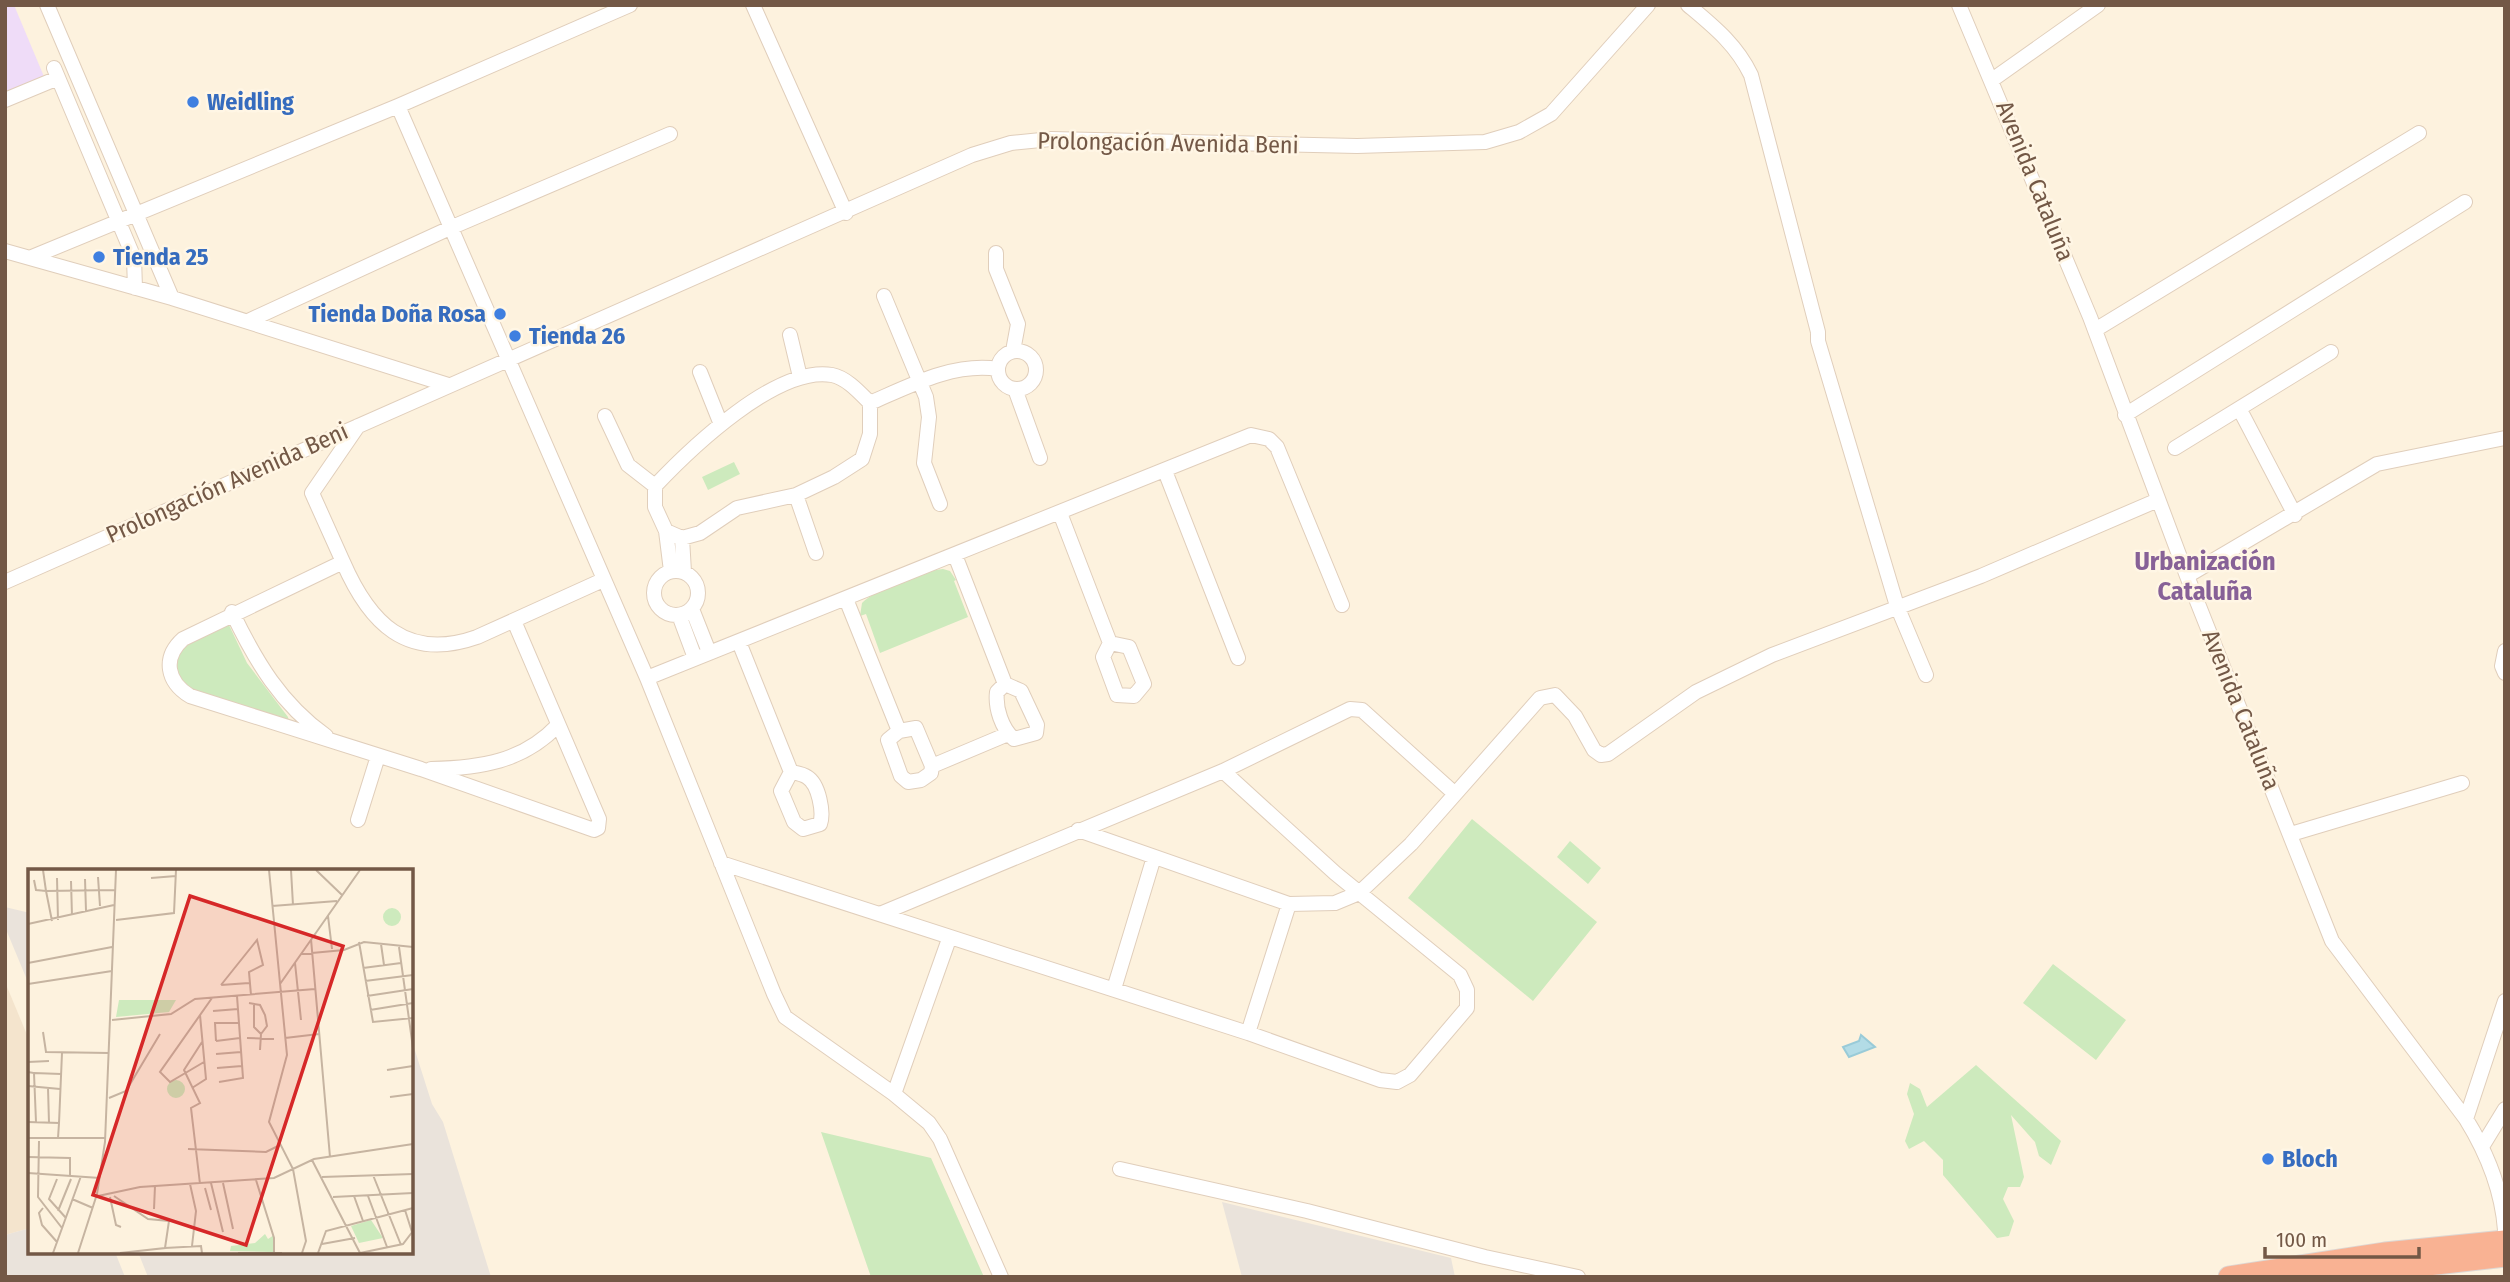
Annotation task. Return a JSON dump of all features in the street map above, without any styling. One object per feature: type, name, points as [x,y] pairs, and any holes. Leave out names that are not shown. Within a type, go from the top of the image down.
[{"type":"highway","points":[[2229,1277],[2385,1253],[2505,1241]]},
{"type":"highway","points":[[2325,1277],[2505,1256]]},
{"type":"street","points":[[47,5],[172,298]]},
{"type":"street","points":[[32,257],[398,106],[630,5]]},
{"type":"street","points":[[753,5],[846,213]]},
{"type":"street","name":"Prolongación Avenida Beni","points":[[5,582],[448,384],[691,277],[846,213],[972,155],[1011,143],[1051,139],[1357,146],[1485,142],[1519,132],[1551,114],[1648,5]]},
{"type":"street","points":[[1688,5],[1726,36],[1742,57],[1751,75],[1818,332],[1818,341],[1897,606],[1926,675]]},
{"type":"street","name":"Avenida Cataluña","points":[[1959,5],[2095,330],[2187,576],[2332,941],[2483,1145],[2496,1181],[2505,1230]]},
{"type":"street","points":[[1992,80],[2098,5]]},
{"type":"street","points":[[5,100],[56,73],[134,258],[135,288]]},
{"type":"street","points":[[398,106],[647,678],[785,1017],[929,1122],[940,1139],[1001,1277]]},
{"type":"street","points":[[248,321],[450,228],[670,134]]},
{"type":"street","points":[[2095,330],[2419,134]]},
{"type":"street","points":[[2125,415],[2465,202]]},
{"type":"street","points":[[5,251],[172,298],[448,384]]},
{"type":"street","points":[[996,253],[996,270],[1018,324],[1013,351],[1002,358],[998,369],[1001,380],[1015,389],[1040,458]]},
{"type":"street","points":[[884,296],[919,382],[929,417],[924,463],[940,503]]},
{"type":"street","points":[[790,335],[800,377]]},
{"type":"street","points":[[1013,351],[1031,357],[1036,369],[1028,386],[1015,389]]},
{"type":"street","points":[[2175,448],[2331,352]]},
{"type":"street","points":[[870,403],[919,382],[954,372],[998,369]]},
{"type":"street","points":[[700,372],[720,422]]},
{"type":"street","points":[[666,531],[682,538],[700,533],[737,508],[796,495],[834,477],[862,459],[870,434],[870,403],[849,383],[832,375],[800,377],[720,422],[655,486],[654,507],[666,531],[678,571]]},
{"type":"street","points":[[2240,410],[2295,515]]},
{"type":"street","points":[[605,416],[628,466],[655,486]]},
{"type":"street","points":[[360,424],[313,493],[363,603],[373,616],[401,637],[417,642],[448,645],[470,640],[603,580]]},
{"type":"street","points":[[647,678],[1251,435],[1269,439],[1277,447],[1342,605]]},
{"type":"street","points":[[2187,576],[2295,515],[2377,464],[2505,438]]},
{"type":"street","points":[[1165,471],[1238,658]]},
{"type":"street","points":[[796,495],[816,553]]},
{"type":"street","points":[[1078,830],[1289,904],[1335,903],[1359,893],[1411,844],[1540,698],[1555,695],[1575,716],[1594,750],[1601,755],[1608,754],[1696,692],[1772,655],[1981,576],[2158,499]]},
{"type":"street","points":[[1060,513],[1110,643]]},
{"type":"street","points":[[678,571],[682,538]]},
{"type":"street","points":[[955,555],[1005,684],[1021,691],[1037,725],[1036,733],[1026,738],[1014,739],[1008,734],[996,704],[997,692],[1005,684]]},
{"type":"street","points":[[343,562],[232,612],[177,644],[169,664],[176,686],[190,696],[421,769],[594,830],[598,828],[599,819],[514,621]]},
{"type":"street","points":[[678,571],[696,581],[696,603],[685,612],[664,612],[655,600],[655,586],[664,574],[678,571]]},
{"type":"street","points":[[846,599],[899,731]]},
{"type":"street","points":[[232,612],[253,655],[275,689],[301,717],[336,743]]},
{"type":"street","points":[[685,612],[709,652]]},
{"type":"street","points":[[685,612],[695,658]]},
{"type":"street","points":[[739,642],[791,772]]},
{"type":"street","points":[[2505,651],[2502,666],[2505,673]]},
{"type":"street","points":[[880,914],[1223,771],[1341,713],[1362,710],[1454,793]]},
{"type":"street","points":[[421,769],[499,762],[531,748],[558,726]]},
{"type":"street","points":[[916,728],[932,766],[931,773],[921,780],[908,782],[901,776],[888,740],[899,731],[916,728]]},
{"type":"street","points":[[932,766],[1008,734]]},
{"type":"street","points":[[358,820],[378,756]]},
{"type":"street","points":[[721,863],[949,939],[1248,1033],[1380,1080],[1396,1082],[1410,1075],[1467,1007],[1466,990],[1460,975],[1359,893],[1223,771]]},
{"type":"street","points":[[2291,834],[2462,783]]},
{"type":"street","points":[[1114,989],[1154,857]]},
{"type":"street","points":[[1248,1033],[1289,904]]},
{"type":"street","points":[[894,1094],[949,939]]},
{"type":"street","points":[[2466,1119],[2505,1001]]},
{"type":"street","points":[[2483,1145],[2505,1109]]},
{"type":"street","points":[[1120,1169],[1307,1210],[1485,1257],[1578,1277]]},
{"type":"shaded area","points":[[5,5],[14,5],[45,79],[5,95]]},
{"type":"shaded area","points":[[5,907],[28,913],[28,982],[5,927]]},
{"type":"shaded area","points":[[5,982],[28,1037],[28,1229],[5,1235]]},
{"type":"shaded area","points":[[413,1044],[432,1104],[443,1122],[491,1277],[148,1277],[139,1254],[413,1254]]},
{"type":"shaded area","points":[[1222,1202],[1451,1258],[1455,1277],[1242,1277]]},
{"type":"shaded area","points":[[28,1229],[28,1254],[116,1254],[125,1277],[5,1277],[5,1235]]},
{"type":"green space","points":[[734,462],[740,474],[708,490],[702,477]]},
{"type":"green space","points":[[943,569],[950,571],[956,580],[954,581],[968,617],[880,653],[866,614],[860,616],[862,603],[901,581]]},
{"type":"green space","points":[[223,623],[229,625],[247,663],[288,717],[289,723],[189,691],[174,672],[181,646]]},
{"type":"green space","points":[[1472,819],[1597,922],[1533,1001],[1408,898]]},
{"type":"green space","points":[[1570,841],[1601,868],[1588,884],[1557,857]]},
{"type":"green space","points":[[2053,964],[2126,1020],[2096,1060],[2023,1003]]},
{"type":"green space","points":[[1976,1065],[2061,1141],[2051,1165],[2039,1156],[2035,1142],[2011,1115],[2024,1177],[2020,1187],[2008,1187],[2003,1199],[2014,1221],[2009,1236],[1997,1238],[1943,1175],[1943,1160],[1924,1141],[1909,1149],[1905,1141],[1914,1114],[1907,1094],[1910,1083],[1920,1089],[1927,1107]]},
{"type":"green space","points":[[821,1132],[931,1158],[984,1277],[871,1277]]},
{"type":"water","points":[[1861,1035],[1875,1047],[1849,1057],[1843,1047],[1859,1041]]},
{"type":"place","name":"Weidling","points":[[193,102]]},
{"type":"place","name":"Tienda 25","points":[[99,257]]},
{"type":"place","name":"Tienda Doña Rosa","points":[[500,314]]},
{"type":"place","name":"Tienda 26","points":[[515,336]]},
{"type":"place","name":"Bloch","points":[[2268,1159]]},
{"type":"district","name":"Urbanización Cataluña","points":[[2205,576]]}]
